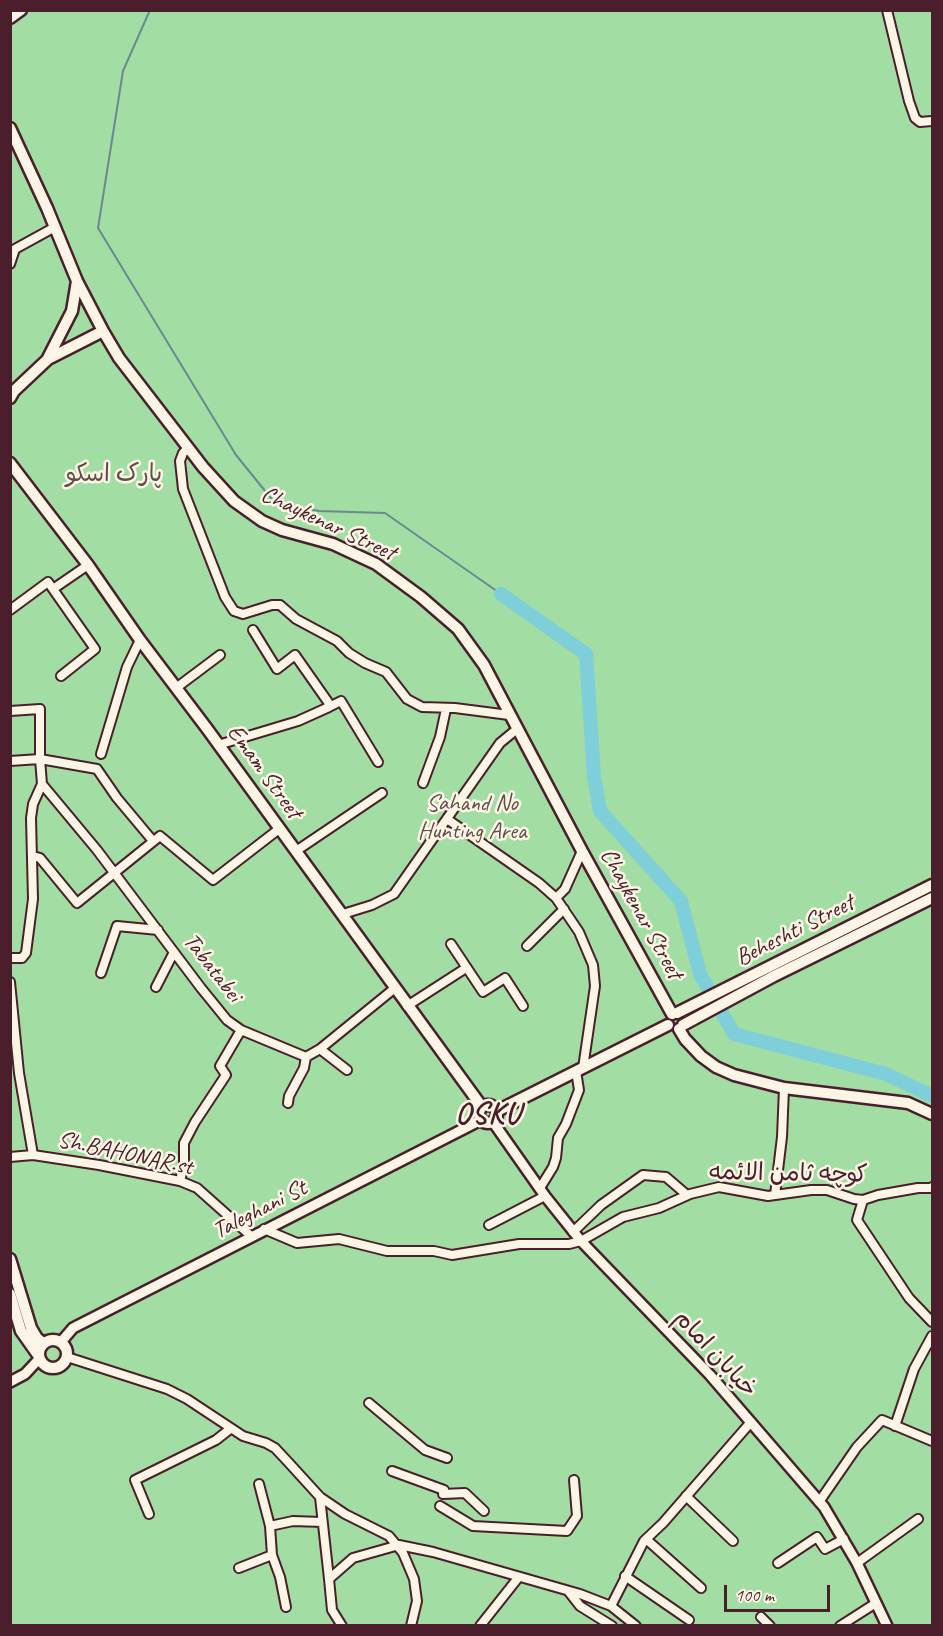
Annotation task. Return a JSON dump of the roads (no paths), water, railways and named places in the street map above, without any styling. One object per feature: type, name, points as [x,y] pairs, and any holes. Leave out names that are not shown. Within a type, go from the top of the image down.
[{"type":"main road","points":[[10,18],[21,10]]},
{"type":"main road","name":"Chaykenar Street","points":[[10,128],[77,281],[100,326],[120,358],[188,448],[234,501],[262,521],[282,530],[333,544],[376,564],[421,597],[458,629],[484,665],[582,852],[674,1014]]},
{"type":"main road","points":[[48,359],[72,311],[77,281]]},
{"type":"main road","points":[[12,394],[48,359],[100,326],[89,312],[82,311],[66,324]]},
{"type":"main road","name":"Emam Street","points":[[10,463],[88,565],[140,640],[343,914],[407,1006],[482,1107]]},
{"type":"main road","name":"Beheshti Street","points":[[674,1014],[933,885]]},
{"type":"main road","name":"Beheshti Street","points":[[681,1027],[784,971],[933,898]]},
{"type":"main road","points":[[681,1027],[674,1030],[668,1025],[667,1020],[674,1014],[683,1018],[681,1027],[685,1039],[701,1056],[734,1076],[784,1088],[908,1103],[933,1114]]},
{"type":"main road","points":[[497,1111],[668,1025]]},
{"type":"main road","points":[[491,1105],[497,1111],[497,1118],[493,1122],[487,1124],[481,1120],[479,1112],[482,1107],[491,1105]]},
{"type":"main road","points":[[10,1259],[31,1328],[43,1343]]},
{"type":"main road","points":[[10,1294],[16,1330],[45,1366],[54,1368],[62,1365],[67,1357],[66,1349],[61,1342],[52,1340],[43,1343]]},
{"type":"main road","points":[[39,1357],[43,1343]]},
{"type":"street","points":[[887,10],[915,118],[920,122],[933,121]]},
{"type":"street","points":[[10,264],[15,249],[55,227]]},
{"type":"street","points":[[188,448],[180,460],[183,489],[228,605],[234,611],[243,614],[272,605],[280,605],[296,619],[337,641],[349,653],[386,672],[407,699],[422,707],[509,715]]},
{"type":"street","points":[[53,589],[88,565]]},
{"type":"street","points":[[10,610],[48,582],[95,649],[62,676]]},
{"type":"street","points":[[254,630],[277,669],[295,655],[328,702],[329,707]]},
{"type":"street","points":[[101,754],[132,652],[140,640]]},
{"type":"street","points":[[176,688],[220,655]]},
{"type":"street","points":[[218,745],[297,721],[341,701],[378,762]]},
{"type":"street","points":[[10,711],[40,709],[42,784],[33,804],[31,818],[33,899],[26,953],[22,958],[10,957]]},
{"type":"street","points":[[423,783],[440,737],[446,709]]},
{"type":"street","points":[[343,914],[372,905],[394,894],[500,742],[517,729]]},
{"type":"street","points":[[10,761],[40,759],[97,769],[117,798],[157,839],[213,880],[279,829]]},
{"type":"street","name":"Tabatabei","points":[[42,784],[86,836],[227,1020],[241,1030],[306,1057]]},
{"type":"street","points":[[296,851],[382,793]]},
{"type":"street","points":[[447,819],[556,898],[579,932],[593,965],[595,986],[580,1070],[579,1090],[558,1138],[553,1167],[542,1192],[489,1225]]},
{"type":"street","points":[[33,856],[40,858],[77,903],[157,839]]},
{"type":"street","points":[[556,898],[565,889],[582,852]]},
{"type":"street","points":[[527,946],[564,909]]},
{"type":"street","points":[[101,973],[117,926],[158,930]]},
{"type":"street","points":[[451,944],[483,992],[505,978],[524,1006]]},
{"type":"street","points":[[156,987],[174,951]]},
{"type":"street","points":[[407,1006],[466,968]]},
{"type":"street","points":[[10,982],[20,1073],[33,1155]]},
{"type":"street","points":[[288,1103],[289,1096],[304,1068],[306,1057],[320,1049],[395,988]]},
{"type":"street","points":[[180,1181],[184,1164],[184,1143],[226,1075],[220,1066],[241,1030]]},
{"type":"street","points":[[320,1049],[347,1070]]},
{"type":"street","points":[[775,1195],[782,1137],[784,1088]]},
{"type":"street","name":"Taleghani St","points":[[61,1342],[73,1328],[481,1120]]},
{"type":"street","name":"خیابان امام","points":[[493,1122],[573,1232],[710,1375],[819,1502],[844,1539],[887,1626]]},
{"type":"street","name":"Sh.BAHONAR.st","points":[[10,1156],[33,1155],[180,1181],[197,1188],[251,1236]]},
{"type":"street","points":[[573,1232],[600,1204],[643,1175],[666,1177],[687,1195]]},
{"type":"street","name":"کوچه ثامن الائمه","points":[[581,1241],[623,1217],[659,1208],[687,1195],[719,1187],[768,1196],[827,1190],[863,1200],[886,1193],[933,1186]]},
{"type":"street","points":[[863,1200],[857,1221],[909,1298],[933,1322]]},
{"type":"street","points":[[264,1229],[297,1243],[339,1239],[387,1251],[434,1251],[452,1255],[519,1244],[569,1244],[581,1241]]},
{"type":"street","points":[[895,1425],[914,1369],[933,1336]]},
{"type":"street","points":[[10,1382],[25,1374],[39,1357]]},
{"type":"street","points":[[67,1357],[168,1389],[187,1399],[230,1429],[275,1448],[320,1497],[345,1514],[389,1536],[399,1545],[414,1579],[416,1609],[411,1626]]},
{"type":"street","points":[[369,1403],[425,1449],[447,1458]]},
{"type":"street","points":[[819,1502],[857,1447],[882,1420],[933,1441]]},
{"type":"street","points":[[611,1606],[646,1539],[751,1422]]},
{"type":"street","points":[[149,1514],[135,1480],[216,1440],[230,1429]]},
{"type":"street","points":[[392,1471],[444,1492],[465,1493],[484,1511]]},
{"type":"street","points":[[440,1506],[473,1527],[567,1531],[577,1516],[574,1480]]},
{"type":"street","points":[[259,1484],[270,1526],[272,1555],[280,1577],[286,1607]]},
{"type":"street","points":[[686,1496],[733,1541]]},
{"type":"street","points":[[320,1497],[328,1555],[332,1610],[342,1626]]},
{"type":"street","points":[[857,1563],[918,1520]]},
{"type":"street","points":[[270,1526],[293,1521],[322,1522]]},
{"type":"street","points":[[778,1563],[817,1537],[825,1549],[844,1539]]},
{"type":"street","points":[[646,1539],[701,1588]]},
{"type":"street","points":[[329,1579],[353,1558],[399,1545],[433,1552],[611,1606],[636,1626]]},
{"type":"street","points":[[239,1568],[272,1555]]},
{"type":"street","points":[[625,1576],[689,1620]]},
{"type":"street","points":[[480,1626],[518,1578]]},
{"type":"street","points":[[568,1592],[580,1606],[612,1626]]},
{"type":"street","points":[[840,1626],[876,1603]]},
{"type":"street","points":[[761,1617],[770,1626]]},
{"type":"waterway","points":[[150,10],[123,71],[98,228],[236,455],[274,502],[319,511],[385,513],[501,594]]},
{"type":"waterway","points":[[501,594],[586,654],[594,777],[600,811],[681,901],[700,974],[734,1034],[886,1074],[932,1096]]},
{"type":"district","name":"OSKU","points":[[488,1115]]},
{"type":"park label","name":"پارک اسکو","points":[[114,475]]},
{"type":"park label","name":"Sahand No Hunting Area","points":[[472,818]]}]
